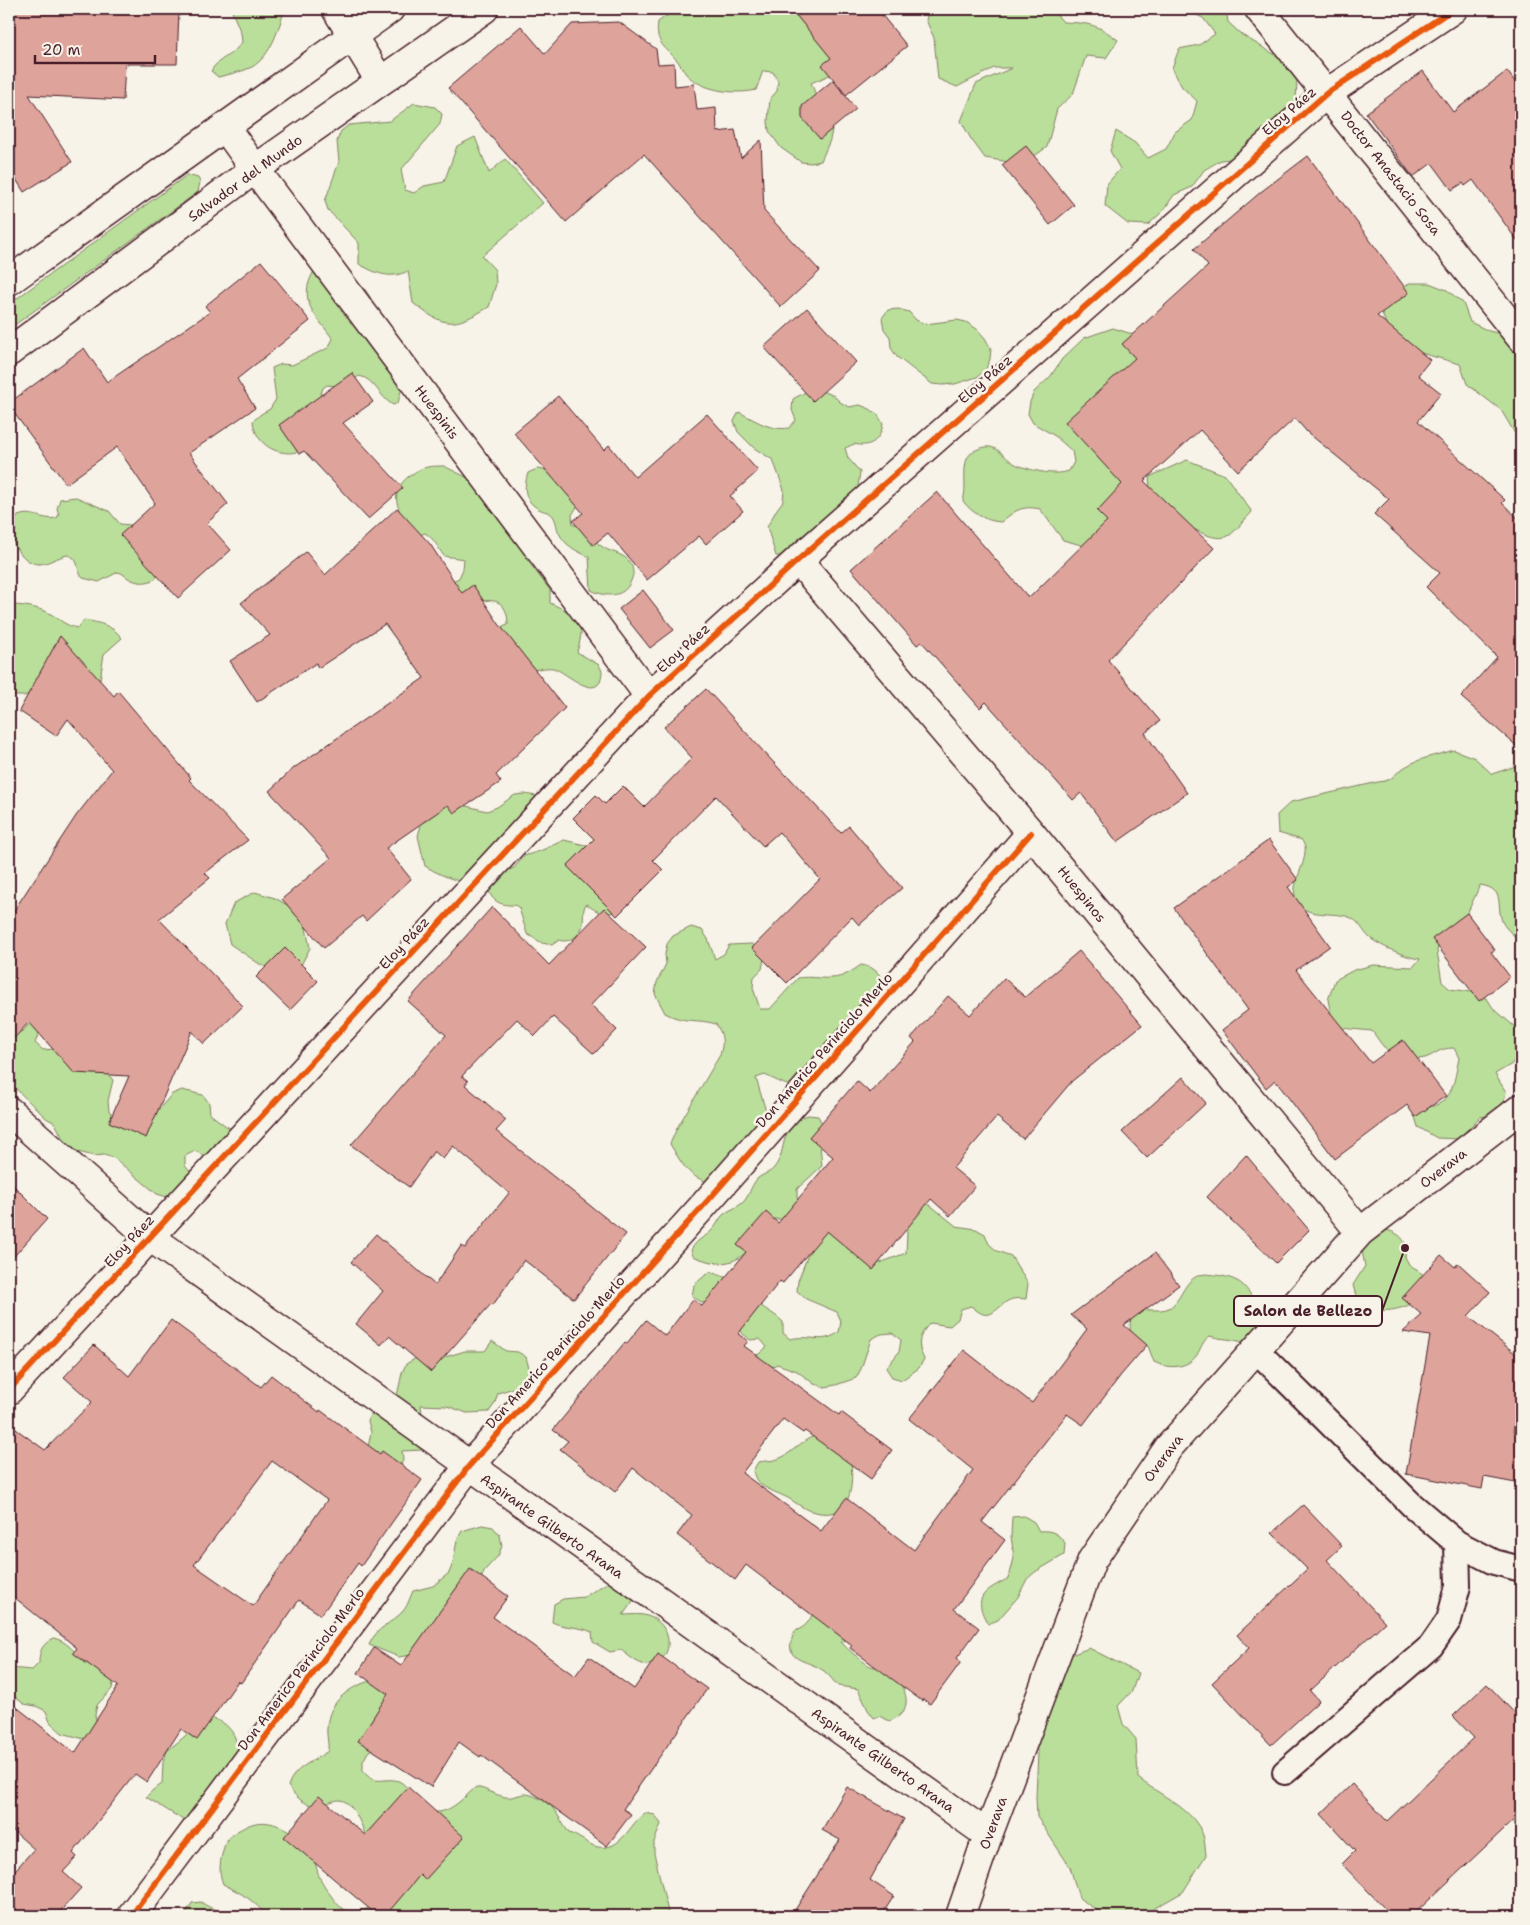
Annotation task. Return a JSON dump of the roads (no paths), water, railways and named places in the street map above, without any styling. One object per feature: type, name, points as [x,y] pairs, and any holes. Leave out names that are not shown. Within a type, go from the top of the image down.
[{"type":"street","points":[[336,9],[380,81]]},
{"type":"street","points":[[9,281],[390,9]]},
{"type":"street","name":"Salvador del Mundo","points":[[9,352],[255,170],[484,9]]},
{"type":"street","name":"Doctor Anastacio Sosa","points":[[1259,9],[1521,338]]},
{"type":"street","name":"Eloy Páez","points":[[9,1390],[649,696],[798,560],[1327,94],[1453,9]]},
{"type":"street","name":"Huespinis","points":[[225,127],[255,170],[649,696]]},
{"type":"street","name":"Huespinos","points":[[798,560],[1031,833],[1360,1232]]},
{"type":"street","name":"Don Americo Perinciolo Merlo","points":[[132,1916],[469,1466],[702,1206],[1031,833]]},
{"type":"street","name":"Overava","points":[[960,1916],[988,1835],[1092,1560],[1169,1447],[1360,1232],[1521,1108]]},
{"type":"street","name":"Aspirante Gilberto Arana","points":[[9,1111],[150,1237],[988,1835]]},
{"type":"lane","points":[[1256,1350],[1412,1505],[1456,1543],[1494,1562],[1521,1569]]},
{"type":"lane","points":[[1285,1772],[1431,1646],[1449,1620],[1458,1586],[1456,1543]]},
{"type":"place","name":"Salon de Bellezo","points":[[1405,1248]]}]
